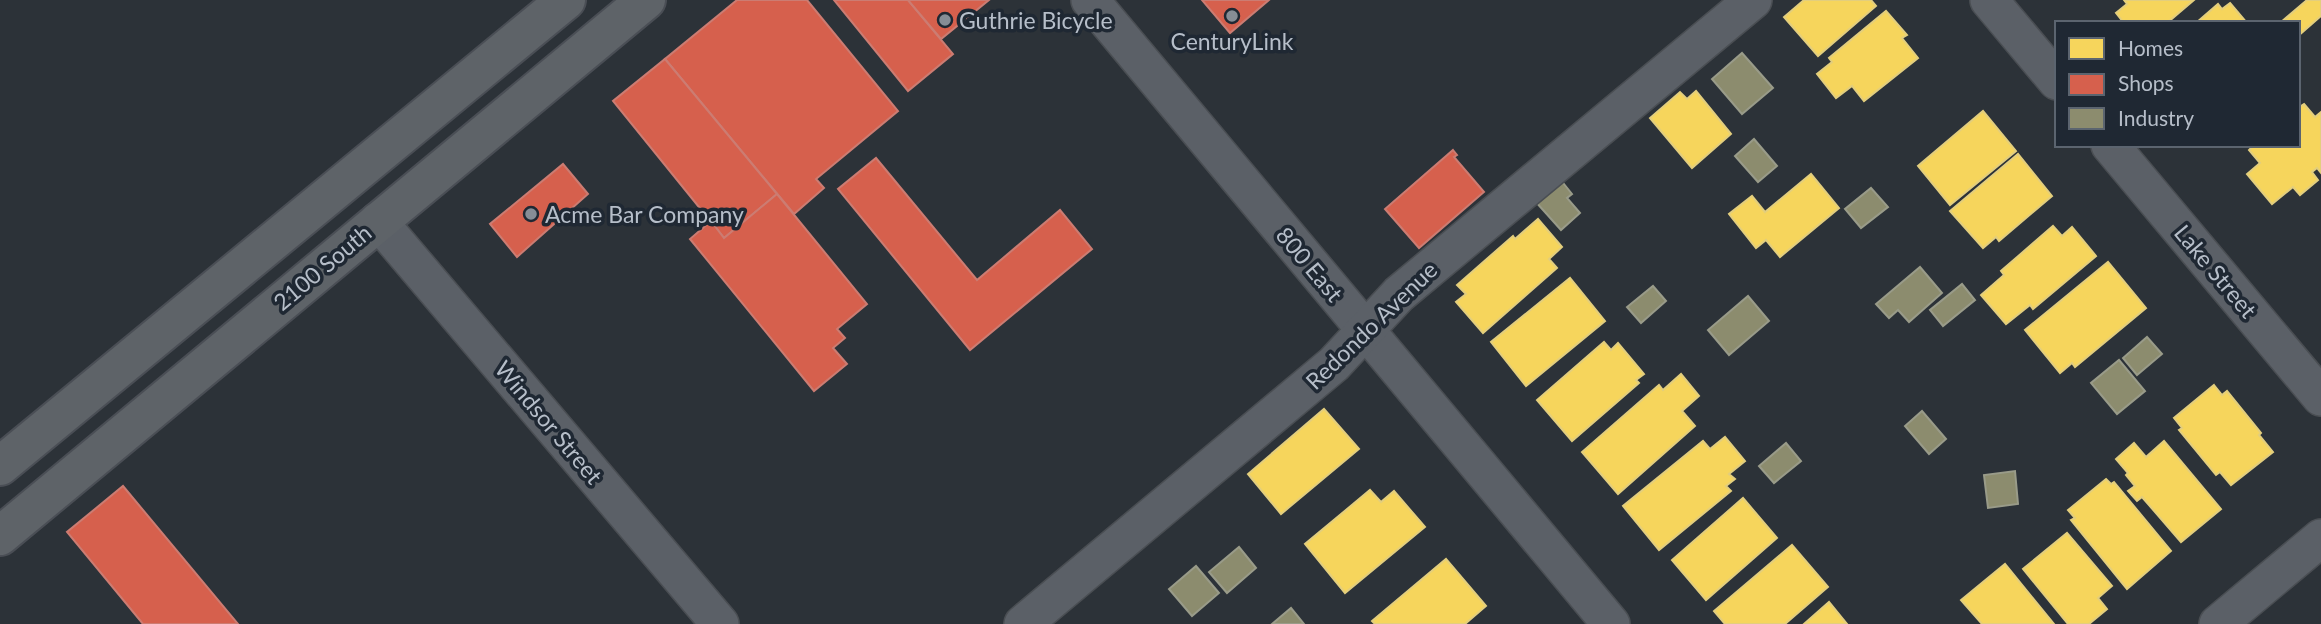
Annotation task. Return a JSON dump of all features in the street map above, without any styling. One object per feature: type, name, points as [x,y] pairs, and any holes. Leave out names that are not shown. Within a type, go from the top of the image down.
[{"type":"main road","points":[[0,466],[566,0]]},
{"type":"main road","points":[[378,221],[376,203],[388,181],[582,20],[594,0]]},
{"type":"main road","name":"2100 South","points":[[0,536],[646,0]]},
{"type":"main road","points":[[128,429],[131,404],[151,379],[332,226],[340,212],[344,181]]},
{"type":"street","name":"800 East","points":[[1090,0],[1611,624]]},
{"type":"street","name":"Redondo Avenue","points":[[1023,624],[1334,364],[1399,294],[1753,0]]},
{"type":"street","points":[[1989,0],[2055,79]]},
{"type":"street","name":"Lake Street","points":[[2112,147],[2321,397]]},
{"type":"street","name":"Windsor Street","points":[[378,221],[720,624]]},
{"type":"street","points":[[2218,624],[2321,538]]},
{"type":"building: Homes","points":[[1804,0],[1871,0],[1876,6],[1818,56],[1784,17]]},
{"type":"building: Homes","points":[[2124,0],[2194,0],[2169,21],[2122,21],[2116,13],[2127,4]]},
{"type":"building: Homes","points":[[2307,0],[2321,0],[2321,16],[2300,34],[2300,21],[2282,21]]},
{"type":"building: Homes","points":[[2230,3],[2245,21],[2198,21],[2218,4],[2222,9]]},
{"type":"building: Homes","points":[[1886,11],[1907,35],[1902,38],[1918,58],[1864,101],[1852,86],[1836,98],[1817,74],[1832,62],[1829,58]]},
{"type":"building: Homes","points":[[1696,91],[1731,134],[1692,168],[1650,118],[1680,92],[1687,99]]},
{"type":"building: Homes","points":[[2304,104],[2315,117],[2321,112],[2321,173],[2317,168],[2312,172],[2318,180],[2300,195],[2293,187],[2272,204],[2247,174],[2260,163],[2249,150],[2252,147],[2300,147],[2300,107]]},
{"type":"building: Homes","points":[[1983,111],[2016,151],[1950,205],[1918,166]]},
{"type":"building: Homes","points":[[2018,154],[2052,196],[1999,241],[1996,237],[1983,248],[1950,211]]},
{"type":"building: Homes","points":[[1811,174],[1839,208],[1780,257],[1766,240],[1756,248],[1729,214],[1752,196],[1765,212]]},
{"type":"building: Homes","points":[[1538,219],[1562,247],[1549,259],[1557,268],[1483,333],[1456,302],[1466,294],[1457,285],[1513,236],[1515,239]]},
{"type":"building: Homes","points":[[2053,226],[2062,236],[2072,227],[2096,256],[2033,309],[2030,305],[2006,324],[1981,295],[2004,275],[2001,271]]},
{"type":"building: Homes","points":[[2108,262],[2146,308],[2075,367],[2072,363],[2060,373],[2025,330]]},
{"type":"building: Homes","points":[[1570,278],[1605,321],[1526,386],[1491,342]]},
{"type":"building: Homes","points":[[1604,342],[1611,350],[1618,343],[1644,374],[1636,380],[1639,383],[1572,441],[1537,400]]},
{"type":"building: Homes","points":[[1681,374],[1699,396],[1682,411],[1695,426],[1618,494],[1582,452],[1659,385],[1663,390]]},
{"type":"building: Homes","points":[[2214,385],[2222,395],[2227,391],[2273,452],[2231,485],[2220,472],[2216,475],[2179,430],[2182,428],[2174,418]]},
{"type":"building: Homes","points":[[1324,409],[1359,449],[1281,514],[1248,474]]},
{"type":"building: Homes","points":[[1725,437],[1745,461],[1729,474],[1735,479],[1726,486],[1731,491],[1659,550],[1623,506],[1703,441],[1710,449]]},
{"type":"building: Homes","points":[[2164,441],[2221,509],[2181,542],[2142,497],[2137,501],[2128,491],[2135,486],[2116,459],[2134,443],[2146,457]]},
{"type":"building: Homes","points":[[2106,479],[2111,484],[2114,482],[2171,551],[2127,589],[2071,520],[2075,518],[2068,510]]},
{"type":"building: Homes","points":[[1370,490],[1381,502],[1394,491],[1425,527],[1345,593],[1305,544]]},
{"type":"building: Homes","points":[[1743,498],[1777,538],[1706,600],[1672,560]]},
{"type":"building: Homes","points":[[2067,533],[2112,586],[2098,598],[2107,609],[2089,624],[2068,624],[2023,569]]},
{"type":"building: Homes","points":[[1792,545],[1828,587],[1785,624],[1725,624],[1714,611]]},
{"type":"building: Homes","points":[[1446,559],[1486,606],[1465,624],[1375,624],[1372,621]]},
{"type":"building: Homes","points":[[2005,564],[2054,624],[1982,624],[1961,600]]},
{"type":"building: Homes","points":[[1829,602],[1847,624],[1804,624]]},
{"type":"building: Shops","points":[[737,0],[807,0],[898,111],[816,179],[824,188],[794,214],[665,59]]},
{"type":"building: Shops","points":[[834,0],[908,0],[953,54],[908,91]]},
{"type":"building: Shops","name":"Guthrie Bicycle","points":[[908,0],[989,0],[941,39]]},
{"type":"building: Shops","name":"CenturyLink","points":[[1202,0],[1269,0],[1230,33]]},
{"type":"building: Shops","points":[[665,59],[777,194],[724,238],[613,101]]},
{"type":"building: Shops","points":[[1453,150],[1457,155],[1454,157],[1484,192],[1419,248],[1385,209]]},
{"type":"building: Shops","points":[[876,158],[977,280],[1060,210],[1092,249],[970,350],[838,189]]},
{"type":"building: Shops","points":[[563,164],[588,194],[517,257],[490,224]]},
{"type":"building: Shops","points":[[777,194],[867,304],[837,329],[845,338],[833,348],[847,364],[814,391],[690,239],[711,221],[724,238]]},
{"type":"building: Shops","points":[[123,486],[238,624],[143,624],[67,532]]},
{"type":"building: Industry","points":[[1742,53],[1773,88],[1742,114],[1712,79]]},
{"type":"building: Industry","points":[[1754,139],[1777,166],[1758,182],[1735,156]]},
{"type":"building: Industry","points":[[1560,179],[1572,194],[1567,198],[1580,213],[1561,230],[1535,201]]},
{"type":"building: Industry","points":[[1871,188],[1888,207],[1861,228],[1845,209]]},
{"type":"building: Industry","points":[[1920,267],[1942,293],[1909,322],[1898,310],[1889,318],[1876,304]]},
{"type":"building: Industry","points":[[1962,284],[1975,300],[1943,326],[1930,310]]},
{"type":"building: Industry","points":[[1653,286],[1666,301],[1641,323],[1627,307]]},
{"type":"building: Industry","points":[[1748,296],[1769,321],[1729,355],[1708,330]]},
{"type":"building: Industry","points":[[2147,337],[2162,354],[2137,375],[2123,358]]},
{"type":"building: Industry","points":[[2119,360],[2145,391],[2117,414],[2091,383]]},
{"type":"building: Industry","points":[[1922,411],[1946,439],[1929,454],[1905,426]]},
{"type":"building: Industry","points":[[1786,443],[1801,461],[1774,483],[1759,466]]},
{"type":"building: Industry","points":[[2015,471],[2018,504],[1988,508],[1984,475]]},
{"type":"building: Industry","points":[[1239,547],[1256,568],[1227,593],[1209,572]]},
{"type":"building: Industry","points":[[1196,566],[1219,593],[1192,616],[1169,589]]},
{"type":"building: Industry","points":[[1291,608],[1304,624],[1272,624]]},
{"type":"place","name":"CenturyLink","points":[[1232,16]]},
{"type":"place","name":"Guthrie Bicycle","points":[[945,20]]},
{"type":"place","name":"Acme Bar Company","points":[[531,214]]}]
